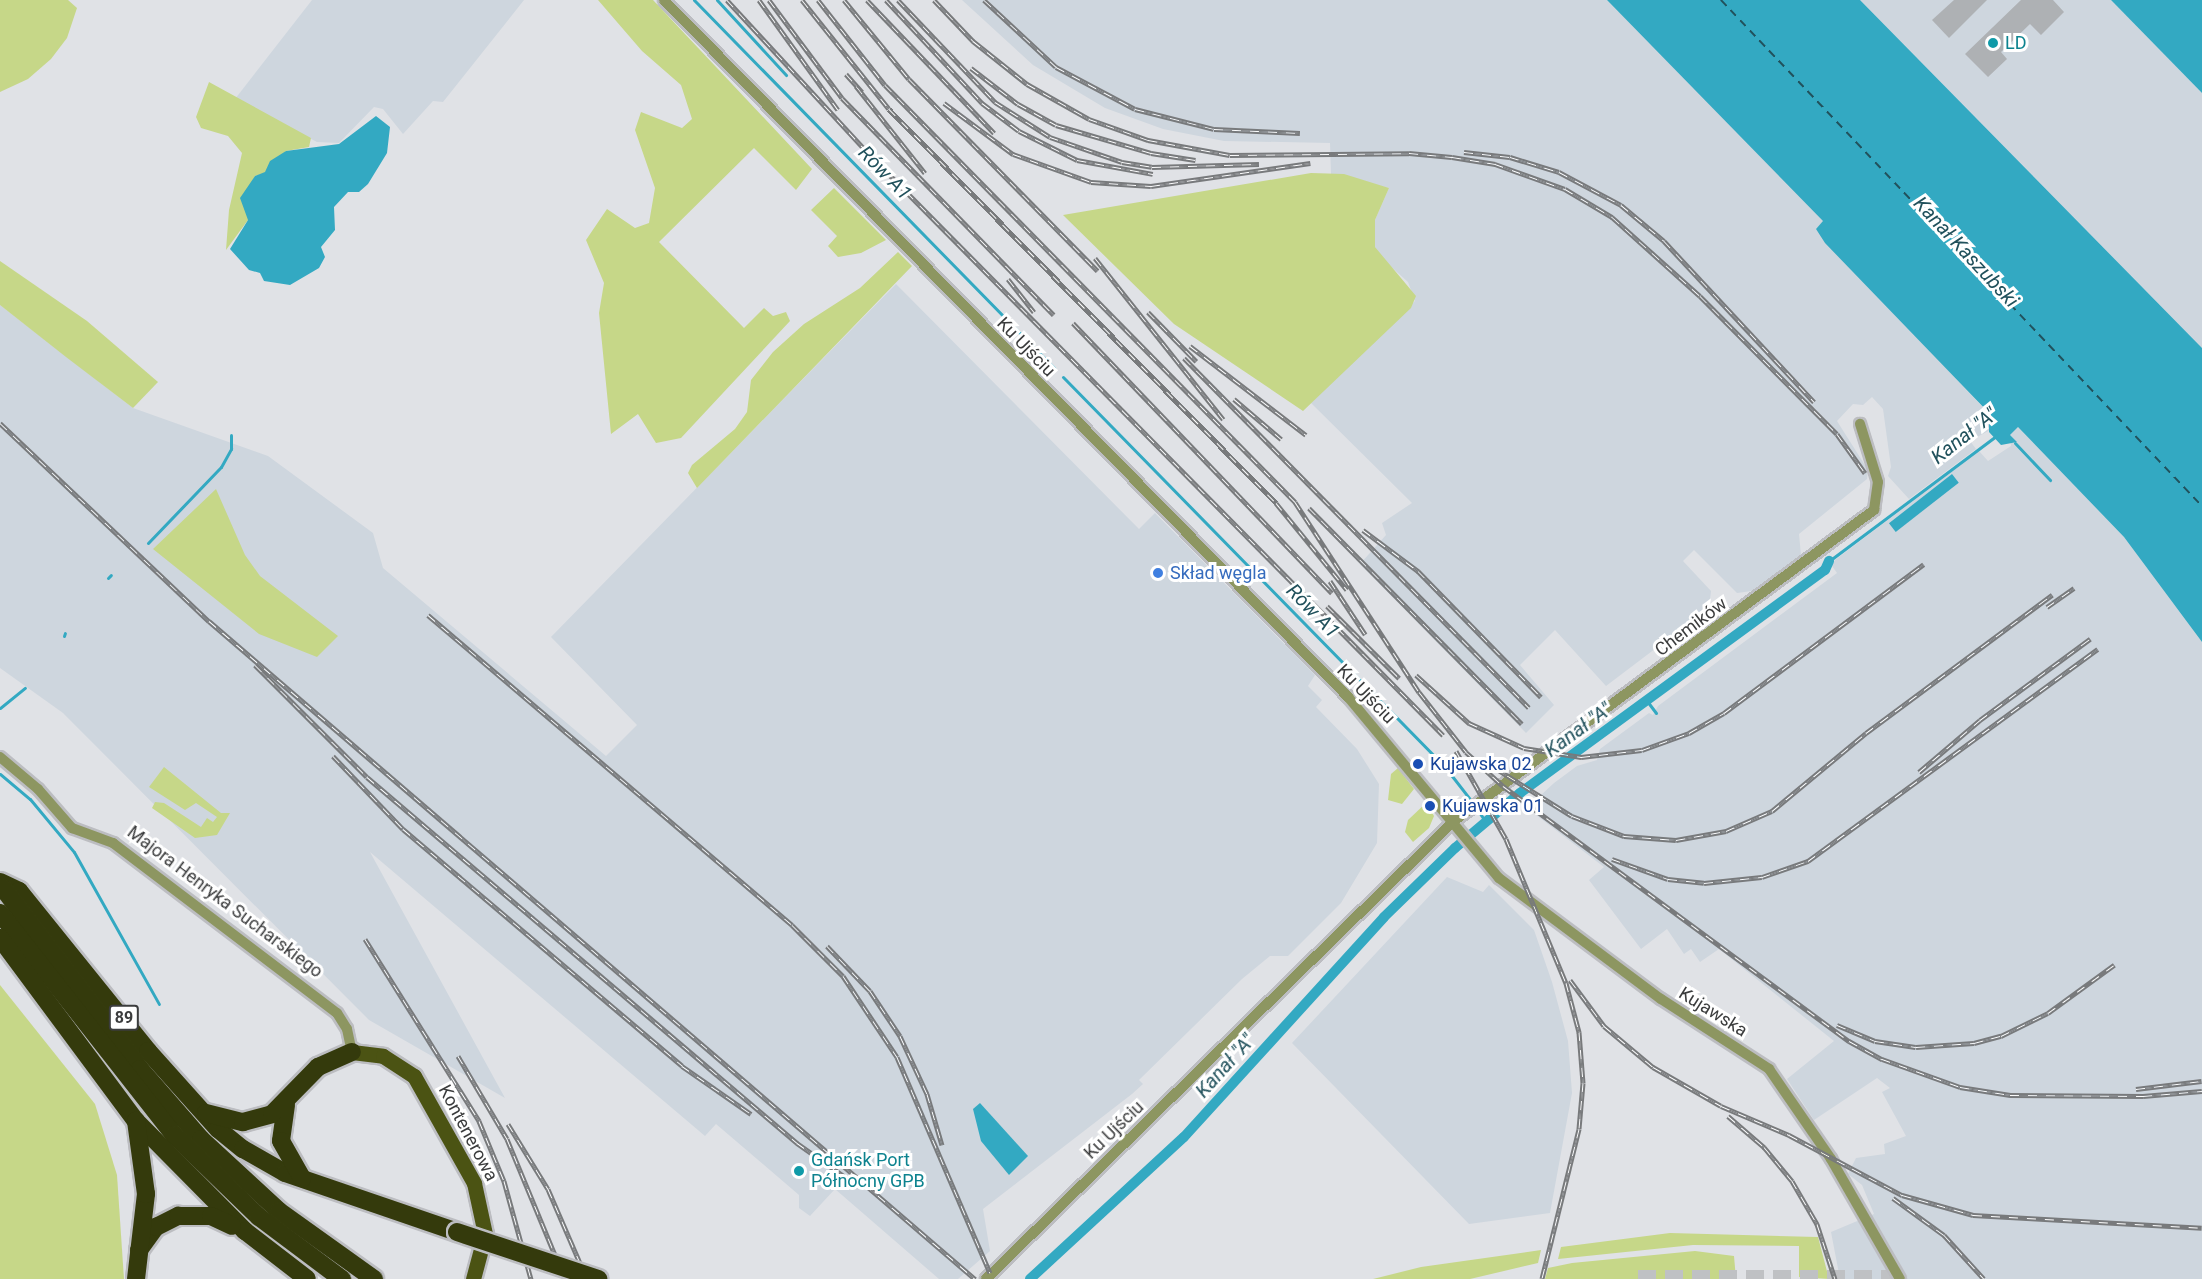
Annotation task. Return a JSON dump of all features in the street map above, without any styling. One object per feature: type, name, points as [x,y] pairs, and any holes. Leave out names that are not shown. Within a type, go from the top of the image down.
[{"type":"highway","points":[[0,884],[140,1069],[201,1139],[279,1211],[374,1279]]},
{"type":"highway","name":"89","points":[[0,884],[19,891],[201,1111],[243,1149],[302,1178],[598,1279]]},
{"type":"highway","points":[[0,913],[174,1135],[259,1217],[342,1279]]},
{"type":"highway","points":[[0,938],[136,1121],[244,1232],[306,1279]]},
{"type":"highway","points":[[201,1111],[219,1119],[243,1122],[272,1114],[286,1105],[318,1067],[352,1052]]},
{"type":"highway","points":[[286,1105],[282,1141],[302,1178]]},
{"type":"highway","points":[[136,1121],[146,1173],[136,1279]]},
{"type":"highway","points":[[138,1251],[156,1227],[178,1216],[211,1216],[244,1232]]},
{"type":"main road","name":"Kontenerowa","points":[[352,1052],[383,1056],[414,1076],[469,1173],[479,1194],[484,1227],[473,1279]]},
{"type":"street","name":"Ku Ujściu","points":[[664,0],[1348,697],[1454,821],[986,1279]]},
{"type":"street","name":"Chemików","points":[[1454,821],[1874,510],[1878,482],[1860,424]]},
{"type":"street","name":"Majora Henryka Sucharskiego","points":[[0,757],[38,789],[72,828],[94,840],[113,843],[337,1012],[347,1029],[352,1052]]},
{"type":"street","name":"Kujawska","points":[[1454,821],[1510,888],[1661,999],[1769,1069],[1831,1159],[1900,1279]]},
{"type":"shaded area","points":[[312,0],[524,0],[443,102],[433,101],[403,134],[383,109],[374,107],[339,143],[317,142],[235,99]]},
{"type":"shaded area","points":[[962,0],[1607,0],[1824,221],[1816,229],[1989,414],[1992,429],[1970,441],[1976,449],[1909,499],[1888,476],[1891,467],[1883,409],[1872,397],[1863,405],[1853,404],[1837,421],[1868,470],[1867,479],[1799,534],[1801,555],[1752,591],[1737,593],[1694,550],[1683,561],[1711,591],[1709,608],[1606,686],[1555,630],[1520,665],[1554,705],[1526,733],[1360,564],[1386,535],[1382,523],[1412,503],[1311,403],[1415,301],[1408,282],[1379,256],[1375,247],[1375,220],[1389,188],[1331,174],[1330,143],[1224,141],[1163,129],[1105,108],[1033,65]]},
{"type":"shaded area","points":[[1860,0],[2111,0],[2202,93],[2202,348]]},
{"type":"shaded area","points":[[896,284],[1139,529],[1155,513],[1315,675],[1308,686],[1322,700],[1316,707],[1357,749],[1379,784],[1377,843],[1341,903],[1288,956],[1270,956],[1242,979],[1139,1080],[1143,1084],[1132,1094],[983,1209],[990,1251],[958,1279],[939,1279],[835,1189],[810,1216],[799,1208],[799,1195],[716,1124],[705,1136],[370,852],[505,1098],[369,1020],[63,713],[0,668],[0,305],[133,408],[268,456],[373,533],[383,568],[606,756],[637,725],[551,637]]},
{"type":"shaded area","points":[[2018,427],[2124,537],[2202,642],[2202,1279],[1840,1279],[1831,1232],[1874,1214],[1862,1185],[1848,1174],[1856,1158],[1885,1154],[1884,1144],[1906,1136],[1882,1092],[1890,1088],[1877,1078],[1814,1120],[1787,1079],[1834,1041],[1719,949],[1700,962],[1691,949],[1684,954],[1667,929],[1641,949],[1589,880],[1604,867],[1527,808],[1577,766],[1597,760],[1600,749],[1649,713],[1653,715],[1658,706],[1837,573],[1832,566],[1835,560],[1979,451],[1988,461],[2011,446],[2010,435]]},
{"type":"shaded area","points":[[1447,877],[1483,892],[1489,885],[1534,930],[1552,982],[1568,1041],[1572,1093],[1550,1213],[1469,1224],[1292,1043]]},
{"type":"green space","points":[[0,0],[68,0],[77,8],[67,38],[51,59],[28,79],[0,92]]},
{"type":"green space","points":[[598,0],[653,0],[812,169],[796,190],[754,148],[659,242],[744,328],[764,308],[773,316],[786,312],[790,321],[681,438],[656,443],[638,414],[611,434],[599,313],[604,283],[586,240],[607,209],[635,228],[649,223],[655,188],[635,130],[641,112],[682,128],[692,119],[681,85],[642,51]]},
{"type":"green space","points":[[209,82],[311,138],[309,147],[286,151],[265,173],[255,176],[248,191],[248,220],[226,250],[229,210],[242,153],[228,136],[201,128],[196,117]]},
{"type":"green space","points":[[1311,173],[1344,174],[1389,188],[1375,220],[1375,247],[1416,296],[1411,308],[1303,411],[1174,324],[1063,215]]},
{"type":"green space","points":[[834,188],[886,240],[861,253],[838,257],[828,246],[837,236],[811,210]]},
{"type":"green space","points":[[898,252],[912,266],[697,488],[688,473],[692,465],[735,429],[747,412],[751,380],[773,352],[804,324],[860,288]]},
{"type":"green space","points":[[0,261],[87,321],[158,382],[133,408],[66,357],[0,305]]},
{"type":"green space","points":[[216,489],[245,555],[260,576],[338,636],[317,657],[259,634],[153,549]]},
{"type":"green space","points":[[164,767],[221,813],[230,813],[217,835],[195,838],[152,808],[155,802],[164,803],[201,827],[207,818],[213,822],[217,817],[196,803],[185,810],[149,787]]},
{"type":"green space","points":[[1398,768],[1414,789],[1402,804],[1388,800],[1391,774]]},
{"type":"green space","points":[[1426,803],[1434,816],[1429,828],[1413,842],[1405,832],[1408,820]]},
{"type":"green space","points":[[0,985],[95,1104],[117,1175],[124,1279],[0,1279]]},
{"type":"green space","points":[[1670,1233],[1818,1237],[1829,1279],[1799,1277],[1799,1246],[1693,1245],[1558,1259],[1561,1247]]},
{"type":"green space","points":[[1541,1250],[1538,1263],[1470,1279],[1373,1279],[1421,1267]]},
{"type":"green space","points":[[1695,1251],[1734,1256],[1736,1279],[1545,1279],[1548,1268],[1572,1263]]},
{"type":"water","name":"Kanał Kaszubski","points":[[1607,0],[1860,0],[2202,348],[2202,642],[2124,537],[2018,427],[2010,435],[2017,442],[2001,445],[1989,432],[1989,413],[1825,243],[1816,229],[1823,221]]},
{"type":"water","points":[[2111,0],[2202,0],[2202,93]]},
{"type":"water","points":[[376,116],[390,127],[387,153],[368,184],[359,192],[348,192],[334,207],[335,230],[321,247],[325,257],[319,268],[290,285],[264,281],[260,273],[249,270],[230,249],[248,220],[240,198],[255,176],[265,172],[270,161],[286,151],[339,144]]},
{"type":"water","points":[[1952,474],[1959,483],[1896,532],[1889,523]]},
{"type":"water","points":[[980,1103],[1028,1156],[1009,1175],[981,1141],[973,1109]]},
{"type":"building","points":[[1954,0],[1987,0],[1949,38],[1932,20]]},
{"type":"building","name":"LD","points":[[2021,0],[2053,0],[2064,12],[2041,35],[2030,24],[2001,52],[2007,59],[1988,77],[1965,54]]},
{"type":"waterway","name":"Rów A1","points":[[694,0],[1054,368]]},
{"type":"waterway","points":[[717,0],[786,75]]},
{"type":"waterway","name":"Rów A1","points":[[1063,377],[1445,767],[1473,803]]},
{"type":"waterway","points":[[148,543],[221,467],[231,449],[231,435]]},
{"type":"waterway","name":"Kanał \"A\"","points":[[1829,561],[1996,436]]},
{"type":"waterway","points":[[2015,443],[2050,480]]},
{"type":"waterway","name":"Kanał \"A\"","points":[[1030,1279],[1184,1137],[1384,917],[1455,848],[1520,793],[1825,570],[1829,561]]},
{"type":"waterway","points":[[108,578],[111,575]]},
{"type":"waterway","points":[[0,708],[25,688]]},
{"type":"waterway","points":[[1647,701],[1656,713]]},
{"type":"waterway","points":[[0,774],[30,799],[74,852],[159,1004]]},
{"type":"waterway","name":"Rów A1","points":[[1477,809],[1485,821]]},
{"type":"ferry route","points":[[1721,0],[2202,506]]},
{"type":"tunnel","points":[[1638,1279],[1907,1279]]},
{"type":"railway","points":[[727,0],[869,154],[1443,735]]},
{"type":"railway","points":[[759,0],[838,110]]},
{"type":"railway","points":[[769,0],[842,98],[1054,315]]},
{"type":"railway","points":[[802,0],[889,109],[1276,503],[1347,590]]},
{"type":"railway","points":[[818,0],[885,85],[1295,502],[1419,692],[1466,752],[1503,786],[1849,1041],[1882,1059],[1960,1087],[2010,1095],[2143,1096],[2202,1091]]},
{"type":"railway","points":[[844,0],[909,79],[1098,271]]},
{"type":"railway","points":[[867,0],[994,133]]},
{"type":"railway","points":[[886,0],[982,103],[1019,131],[1077,160],[1153,174]]},
{"type":"railway","points":[[898,0],[995,102],[1050,137],[1122,162],[1152,167],[1259,164]]},
{"type":"railway","points":[[934,0],[973,41],[1027,84],[1089,119],[1148,140],[1230,155],[1409,153],[1452,157],[1495,164],[1565,189],[1612,217],[1700,296],[1837,434],[1865,473]]},
{"type":"railway","points":[[984,0],[1056,67],[1135,109],[1214,129],[1300,133]]},
{"type":"railway","points":[[971,68],[1018,104],[1056,125],[1151,153],[1195,160]]},
{"type":"railway","points":[[846,74],[862,92]]},
{"type":"railway","points":[[856,86],[925,173]]},
{"type":"railway","points":[[944,103],[1013,154],[1091,182],[1151,186],[1310,163]]},
{"type":"railway","points":[[1464,152],[1510,157],[1559,172],[1621,205],[1664,241],[1814,402]]},
{"type":"railway","points":[[1095,258],[1223,419]]},
{"type":"railway","points":[[1008,279],[1034,312]]},
{"type":"railway","points":[[1148,312],[1196,361]]},
{"type":"railway","points":[[1073,323],[1332,593]]},
{"type":"railway","points":[[1190,346],[1306,435]]},
{"type":"railway","points":[[1184,358],[1529,708]]},
{"type":"railway","points":[[1234,399],[1281,439]]},
{"type":"railway","points":[[0,423],[209,621],[975,1279]]},
{"type":"railway","points":[[1309,508],[1522,724]]},
{"type":"railway","points":[[1363,530],[1418,571],[1541,697]]},
{"type":"railway","points":[[1416,675],[1469,723],[1524,748],[1581,757],[1642,750],[1689,733],[1724,713],[1924,564]]},
{"type":"railway","points":[[1330,581],[1365,634]]},
{"type":"railway","points":[[2047,607],[2074,588]]},
{"type":"railway","points":[[1492,766],[1572,816],[1624,836],[1676,840],[1726,831],[1772,811],[1866,733],[2052,595]]},
{"type":"railway","points":[[1327,606],[1399,678]]},
{"type":"railway","points":[[428,615],[792,925],[843,976],[897,1057],[990,1273]]},
{"type":"railway","points":[[1919,772],[1980,720],[2090,639]]},
{"type":"railway","points":[[1612,859],[1668,879],[1704,883],[1762,877],[1808,861],[2098,649]]},
{"type":"railway","points":[[255,665],[367,777],[797,1143],[858,1186]]},
{"type":"railway","points":[[1456,751],[1506,839],[1566,983],[1579,1032],[1583,1083],[1579,1129],[1542,1279]]},
{"type":"railway","points":[[333,756],[403,829],[682,1066],[751,1114]]},
{"type":"railway","points":[[365,939],[479,1121],[504,1181],[531,1279]]},
{"type":"railway","points":[[827,946],[870,991],[900,1036],[927,1094],[942,1145]]},
{"type":"railway","points":[[1837,1025],[1875,1041],[1916,1047],[1974,1043],[2001,1036],[2048,1013],[2114,965]]},
{"type":"railway","points":[[1570,980],[1604,1026],[1653,1067],[1721,1106],[1789,1135],[1902,1195],[1973,1215],[2202,1228]]},
{"type":"railway","points":[[458,1056],[507,1139],[565,1279]]},
{"type":"railway","points":[[2136,1089],[2202,1081]]},
{"type":"railway","points":[[1728,1116],[1764,1147],[1792,1181],[1817,1224],[1835,1279]]},
{"type":"railway","points":[[508,1124],[548,1189],[587,1279]]},
{"type":"railway","points":[[1893,1198],[1944,1235],[1984,1279]]},
{"type":"place","name":"LD","points":[[1993,43]]},
{"type":"place","name":"Skład węgla","points":[[1158,573]]},
{"type":"place","name":"Kujawska 02","points":[[1418,764]]},
{"type":"place","name":"Kujawska 01","points":[[1430,806]]},
{"type":"place","name":"Gdańsk Port Północny GPB","points":[[799,1171]]}]
